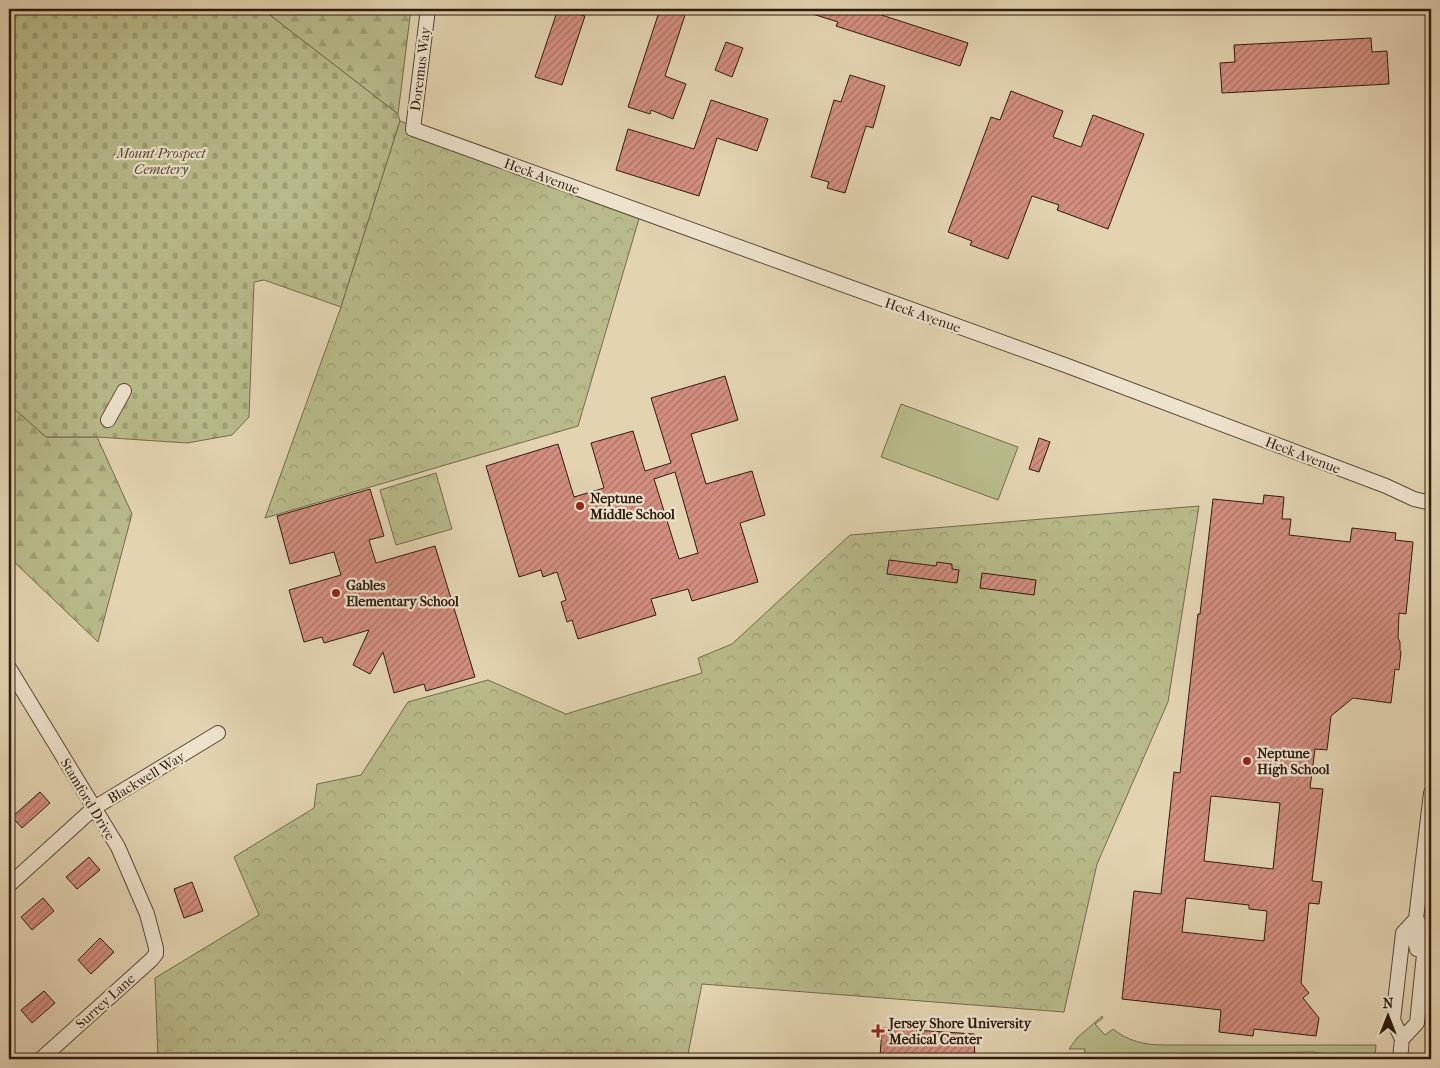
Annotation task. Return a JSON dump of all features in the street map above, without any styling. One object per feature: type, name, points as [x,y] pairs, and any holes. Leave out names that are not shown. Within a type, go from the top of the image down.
[{"type":"street","name":"Doremus Way","points":[[413,129],[428,9]]},
{"type":"street","name":"Heck Avenue","points":[[413,129],[864,294],[1065,365],[1386,486],[1414,500],[1431,503]]},
{"type":"street","points":[[108,420],[124,391]]},
{"type":"street","name":"Stamford Drive","points":[[11,676],[118,847],[139,892],[153,937]]},
{"type":"street","name":"Blackwell Way","points":[[9,885],[94,808],[218,733]]},
{"type":"street","points":[[1402,1039],[1417,1022],[1428,952],[1418,949],[1416,919],[1431,793]]},
{"type":"street","points":[[1400,1059],[1402,1039],[1393,1020],[1403,933],[1416,919]]},
{"type":"street","name":"Surrey Lane","points":[[41,1059],[151,960],[156,954],[153,937]]},
{"type":"green space","name":"Mount Prospect Cemetery","points":[[9,9],[262,9],[398,114],[400,121],[341,307],[264,280],[254,282],[249,417],[232,435],[187,443],[97,437],[46,437],[9,404]]},
{"type":"green space","points":[[262,9],[411,9],[398,114]]},
{"type":"green space","points":[[400,121],[641,212],[578,426],[265,518],[341,307]]},
{"type":"green space","points":[[9,404],[46,437],[97,437],[132,514],[98,642],[9,557]]},
{"type":"green space","points":[[901,404],[1018,447],[998,500],[881,457]]},
{"type":"green space","points":[[436,473],[452,529],[396,545],[380,490]]},
{"type":"green space","points":[[1199,506],[1168,702],[1097,864],[1064,1012],[702,984],[687,1059],[158,1059],[155,978],[259,915],[234,857],[314,808],[317,784],[361,775],[408,702],[488,680],[566,714],[702,673],[698,658],[732,644],[850,535]]},
{"type":"green space","points":[[1102,1016],[1103,1018],[1095,1024],[1105,1035],[1113,1029],[1137,1042],[1150,1044],[1376,1045],[1375,1057],[1366,1058],[1312,1052],[1127,1055],[1113,1059],[1084,1059],[1085,1049],[1069,1049],[1077,1038]]},
{"type":"building","points":[[558,9],[585,16],[562,85],[535,77]]},
{"type":"building","points":[[660,9],[687,9],[665,76],[686,84],[673,119],[651,110],[650,114],[628,107]]},
{"type":"building","points":[[803,9],[863,9],[968,43],[960,66],[836,26],[838,22],[803,11]]},
{"type":"building","points":[[1371,38],[1372,52],[1387,51],[1389,84],[1222,93],[1220,63],[1235,62],[1234,45]]},
{"type":"building","points":[[726,42],[743,48],[732,77],[715,70]]},
{"type":"building","points":[[850,75],[885,86],[873,128],[866,126],[845,193],[827,188],[829,182],[811,177],[834,100],[841,102]]},
{"type":"building","points":[[1011,91],[1063,111],[1053,137],[1081,147],[1093,115],[1144,134],[1108,229],[1057,210],[1059,205],[1032,196],[1008,259],[970,245],[972,241],[948,232],[991,117],[1000,120]]},
{"type":"building","points":[[711,100],[768,119],[757,151],[717,138],[699,196],[616,170],[628,129],[694,149]]},
{"type":"building","name":"Neptune Middle School","points":[[725,376],[738,420],[691,434],[706,484],[752,471],[765,515],[740,523],[758,582],[692,601],[688,589],[651,599],[656,615],[578,639],[572,620],[567,622],[561,602],[566,600],[557,572],[543,577],[541,570],[519,577],[486,466],[558,444],[574,497],[604,488],[591,443],[633,431],[645,471],[671,463],[651,398]],"holes":[[[675,472],[698,553],[679,559],[654,479]]]},
{"type":"building","points":[[1039,438],[1050,442],[1039,472],[1029,469]]},
{"type":"building","name":"Gables Elementary School","points":[[370,489],[384,536],[369,540],[376,563],[435,546],[475,677],[426,691],[424,684],[394,693],[383,652],[370,674],[353,665],[369,630],[324,643],[322,637],[304,642],[289,590],[341,575],[334,552],[290,564],[277,516]]},
{"type":"building","name":"Neptune High School","points":[[1264,495],[1284,497],[1282,519],[1291,519],[1289,535],[1350,542],[1352,528],[1396,533],[1395,540],[1413,542],[1406,614],[1399,613],[1398,638],[1401,652],[1399,670],[1395,669],[1391,703],[1353,698],[1331,716],[1327,750],[1315,749],[1310,788],[1323,789],[1312,881],[1322,882],[1319,904],[1309,903],[1301,983],[1309,993],[1303,998],[1319,1018],[1316,1036],[1254,1029],[1253,1036],[1219,1032],[1221,1010],[1122,999],[1134,891],[1161,894],[1174,772],[1180,773],[1213,499],[1263,504]],"holes":[[[1211,796],[1280,803],[1273,869],[1204,861]],[[1186,898],[1249,905],[1249,909],[1267,911],[1264,941],[1182,932]]]},
{"type":"building","points":[[889,560],[936,566],[937,562],[952,564],[952,569],[959,570],[957,583],[887,574]]},
{"type":"building","points":[[982,573],[1036,580],[1034,595],[980,588]]},
{"type":"building","points":[[40,792],[50,803],[22,828],[12,817]]},
{"type":"building","points":[[89,857],[100,870],[77,889],[66,877]]},
{"type":"building","points":[[192,882],[203,911],[184,918],[174,889]]},
{"type":"building","points":[[43,898],[54,911],[32,930],[21,917]]},
{"type":"building","points":[[100,938],[114,952],[91,974],[78,960]]},
{"type":"building","points":[[44,991],[55,1003],[32,1023],[21,1010]]},
{"type":"building","points":[[882,1028],[915,1028],[915,1030],[974,1034],[975,1059],[892,1059],[880,1057]]},
{"type":"place","name":"Neptune Middle School","points":[[580,506]]},
{"type":"place","name":"Gables Elementary School","points":[[336,593]]},
{"type":"place","name":"Neptune High School","points":[[1247,761]]},
{"type":"place","name":"Jersey Shore University Medical Center","points":[[878,1031]]}]
